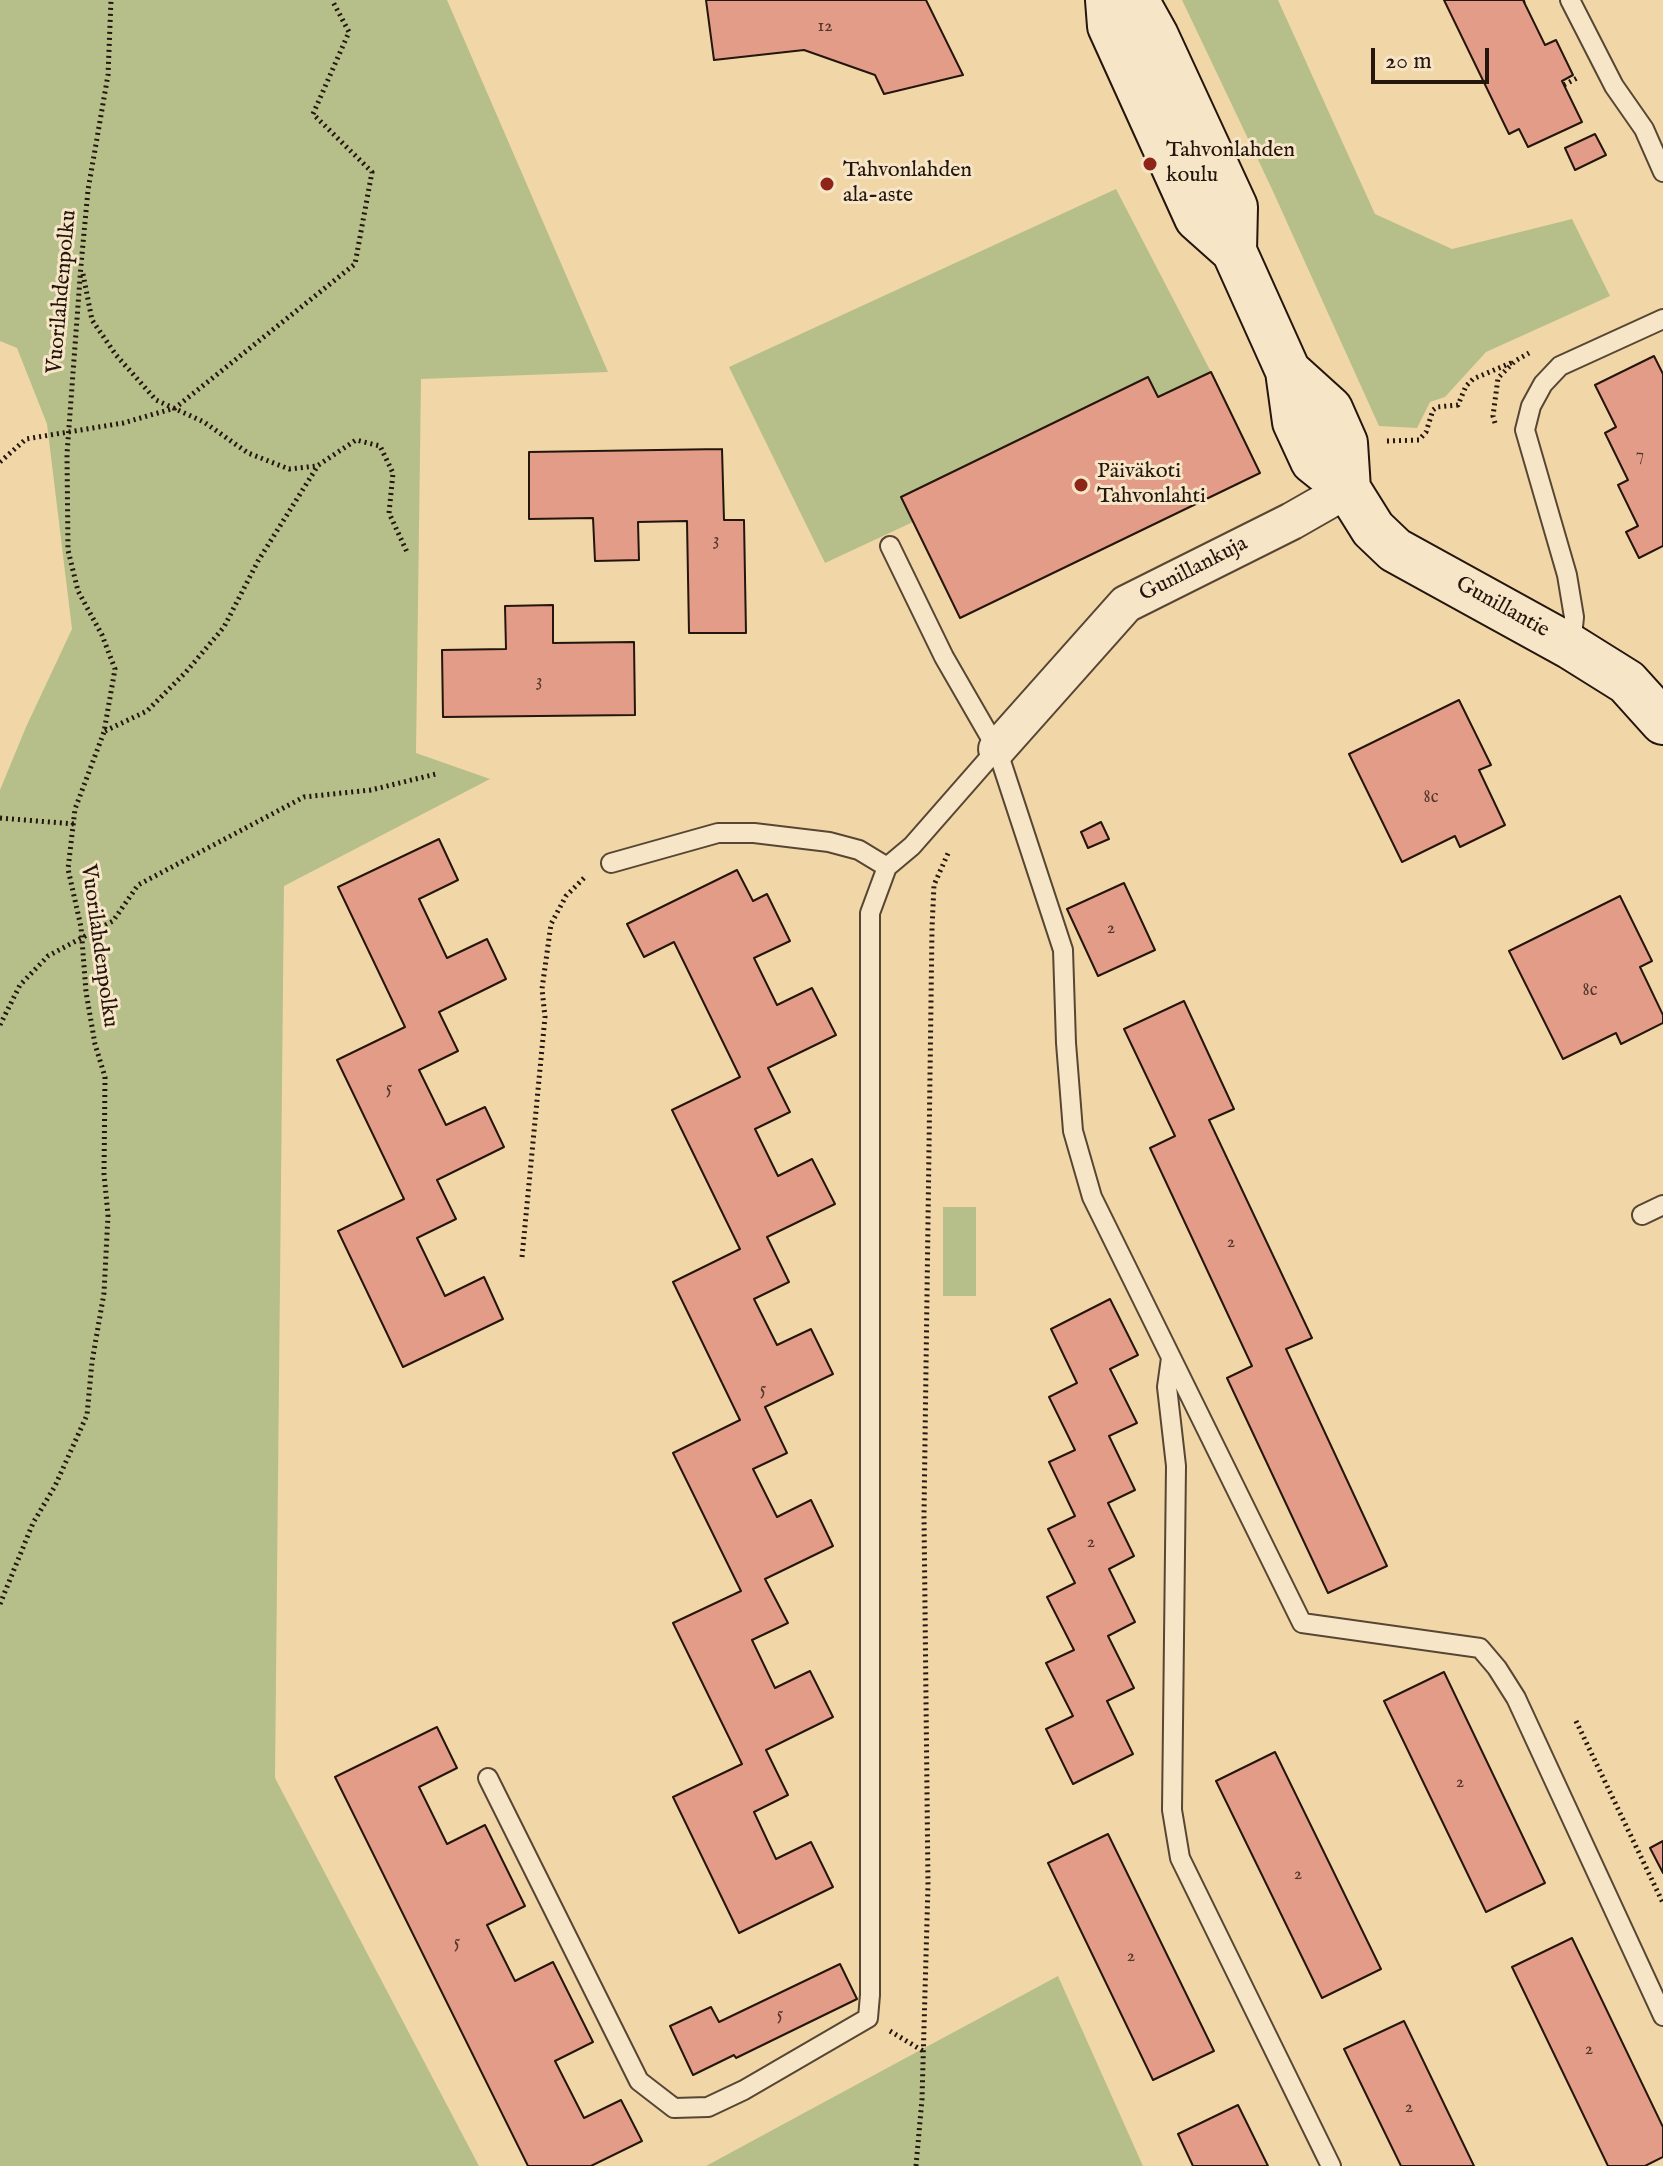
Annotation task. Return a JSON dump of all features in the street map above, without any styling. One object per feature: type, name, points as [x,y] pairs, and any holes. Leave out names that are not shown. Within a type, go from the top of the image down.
[{"type":"street","name":"Gunillantie","points":[[1108,0],[1110,26],[1197,218],[1234,251],[1288,371],[1330,409],[1345,443],[1348,489],[1373,529],[1395,550],[1571,647],[1627,682],[1663,722]]},
{"type":"street","name":"Gunillantie","points":[[1136,0],[1156,36],[1235,207],[1234,251]]},
{"type":"street","name":"Gunillankuja","points":[[997,749],[1126,604],[1292,521],[1348,489]]},
{"type":"lane","points":[[1570,0],[1614,86],[1644,129],[1663,172]]},
{"type":"lane","points":[[1571,647],[1574,617],[1567,575],[1525,430],[1531,406],[1543,384],[1560,366],[1663,319]]},
{"type":"lane","points":[[890,546],[944,657],[997,749],[1063,950],[1073,1131],[1092,1197],[1302,1623],[1480,1648],[1516,1698],[1663,2016]]},
{"type":"lane","points":[[488,1778],[639,2081],[674,2108],[708,2107],[744,2090],[868,2018],[870,913],[887,867],[912,846],[997,749]]},
{"type":"lane","points":[[611,863],[718,833],[754,833],[829,842],[859,850],[887,867]]},
{"type":"lane","points":[[1642,1215],[1663,1205]]},
{"type":"lane","points":[[1171,1358],[1167,1387],[1176,1466],[1172,1810],[1180,1858],[1331,2166]]},
{"type":"path","name":"Vuorilahdenpolku","points":[[0,1604],[33,1523],[55,1486],[87,1415],[104,1293],[108,1215],[104,1174],[105,1077],[95,1044],[86,992],[82,938],[68,869],[75,809],[104,732],[115,669],[102,635],[78,591],[68,550],[68,434],[88,190],[108,75],[111,0]]},
{"type":"path","points":[[0,462],[26,439],[123,423],[175,408],[355,264],[372,172],[313,114],[349,32],[332,0]]},
{"type":"path","points":[[81,265],[92,320],[116,355],[156,400],[204,422],[248,453],[289,469],[317,466]]},
{"type":"path","points":[[1383,442],[1419,440],[1437,407],[1458,405],[1466,386],[1473,379],[1515,361]]},
{"type":"path","points":[[104,732],[147,711],[186,672],[224,627],[258,561],[317,466],[356,440],[380,446],[393,473],[389,513],[407,552]]},
{"type":"path","points":[[0,1025],[20,985],[48,956],[113,921],[138,885],[304,797],[371,790],[436,774]]},
{"type":"path","points":[[0,818],[74,824]]},
{"type":"path","points":[[522,1257],[545,1017],[542,989],[551,924],[566,896],[579,881],[611,863]]},
{"type":"path","points":[[916,2166],[922,2099],[928,1885],[924,1515],[934,885]]},
{"type":"path","points":[[1576,1721],[1663,1903]]},
{"type":"path","points":[[868,2018],[923,2051]]},
{"type":"green space","points":[[0,0],[447,0],[608,372],[421,379],[416,753],[490,779],[284,886],[275,1778],[479,2166],[0,2166],[0,790],[72,629],[47,424],[17,348],[0,341]]},
{"type":"green space","points":[[1182,0],[1278,0],[1375,214],[1452,249],[1572,219],[1610,296],[1486,352],[1445,397],[1430,402],[1417,428],[1379,426]]},
{"type":"green space","points":[[1116,189],[1211,372],[1158,397],[1148,377],[913,522],[825,563],[729,367]]},
{"type":"green space","points":[[943,1207],[976,1207],[976,1296],[943,1296]]},
{"type":"green space","points":[[1058,1976],[1143,2166],[706,2166],[889,2067]]},
{"type":"building","points":[[706,0],[926,0],[963,75],[884,94],[875,75],[804,50],[714,60]]},
{"type":"building","points":[[1444,0],[1523,0],[1545,45],[1556,40],[1573,75],[1562,81],[1582,122],[1528,147],[1519,129],[1509,134]]},
{"type":"building","points":[[1595,134],[1606,155],[1575,170],[1565,148]]},
{"type":"building","points":[[1654,356],[1663,374],[1663,546],[1639,558],[1626,532],[1638,526],[1618,485],[1628,480],[1605,433],[1616,427],[1595,385]]},
{"type":"building","name":"Päiväkoti Tahvonlahti","points":[[1211,372],[1260,473],[960,618],[901,497],[1148,377],[1158,397]]},
{"type":"building","points":[[722,449],[724,520],[744,520],[746,633],[689,633],[687,521],[638,522],[639,560],[595,561],[593,518],[529,519],[529,452]]},
{"type":"building","points":[[553,605],[553,643],[634,642],[635,715],[443,717],[442,650],[506,649],[505,606]]},
{"type":"building","points":[[1459,700],[1491,765],[1479,770],[1505,825],[1460,847],[1455,836],[1402,862],[1349,754]]},
{"type":"building","points":[[1101,822],[1109,839],[1088,848],[1081,832]]},
{"type":"building","points":[[439,839],[458,880],[419,899],[447,958],[487,939],[506,979],[439,1012],[458,1051],[419,1070],[446,1125],[485,1107],[504,1147],[437,1180],[456,1219],[417,1238],[445,1296],[484,1277],[503,1319],[403,1367],[338,1231],[404,1199],[337,1060],[405,1027],[338,887]]},
{"type":"building","points":[[737,870],[753,901],[767,894],[790,941],[754,958],[777,1005],[812,988],[836,1035],[768,1068],[790,1112],[755,1129],[778,1176],[812,1159],[835,1204],[767,1237],[789,1282],[754,1299],[777,1345],[811,1329],[833,1374],[765,1407],[787,1453],[753,1469],[777,1517],[811,1500],[833,1546],[765,1579],[788,1623],[752,1640],[775,1688],[810,1671],[833,1717],[766,1750],[788,1795],[754,1812],[776,1859],[811,1842],[833,1887],[739,1933],[673,1797],[742,1764],[673,1623],[741,1591],[673,1453],[740,1420],[673,1282],[740,1249],[672,1110],[740,1077],[674,942],[644,957],[627,924]]},
{"type":"building","points":[[1124,883],[1155,950],[1098,976],[1067,909]]},
{"type":"building","points":[[1620,896],[1652,961],[1640,967],[1663,1015],[1663,1023],[1621,1044],[1616,1033],[1563,1059],[1509,951]]},
{"type":"building","points":[[1184,1001],[1234,1109],[1209,1120],[1312,1338],[1286,1349],[1387,1566],[1328,1593],[1227,1378],[1252,1366],[1150,1148],[1175,1136],[1124,1029]]},
{"type":"building","points":[[1110,1299],[1138,1355],[1110,1369],[1137,1423],[1109,1436],[1135,1490],[1108,1503],[1134,1556],[1109,1569],[1135,1622],[1108,1636],[1134,1688],[1107,1701],[1133,1754],[1073,1784],[1046,1729],[1073,1716],[1046,1663],[1074,1650],[1047,1597],[1075,1583],[1048,1529],[1075,1516],[1049,1462],[1075,1450],[1049,1397],[1077,1383],[1051,1329]]},
{"type":"building","points":[[1444,1672],[1545,1883],[1486,1912],[1384,1701]]},
{"type":"building","points":[[437,1727],[457,1768],[419,1787],[447,1844],[485,1825],[525,1906],[487,1925],[515,1981],[553,1962],[593,2042],[555,2061],[584,2118],[621,2100],[642,2141],[591,2166],[528,2166],[335,1777]]},
{"type":"building","points":[[1275,1752],[1381,1969],[1322,1998],[1216,1781]]},
{"type":"building","points":[[1108,1834],[1214,2051],[1153,2080],[1048,1863]]},
{"type":"building","points":[[1663,1841],[1663,1873],[1650,1848]]},
{"type":"building","points":[[1572,1938],[1663,2127],[1663,2157],[1645,2166],[1608,2166],[1512,1967]]},
{"type":"building","points":[[840,1964],[857,1999],[736,2058],[734,2055],[693,2075],[670,2026],[711,2007],[719,2022]]},
{"type":"building","points":[[1404,2021],[1474,2166],[1401,2166],[1344,2049]]},
{"type":"building","points":[[1238,2105],[1268,2166],[1193,2166],[1178,2134]]},
{"type":"place","name":"Tahvonlahden koulu","points":[[1150,164]]},
{"type":"place","name":"Tahvonlahden ala-aste","points":[[827,184]]},
{"type":"place","name":"Päiväkoti Tahvonlahti","points":[[1081,485]]}]
